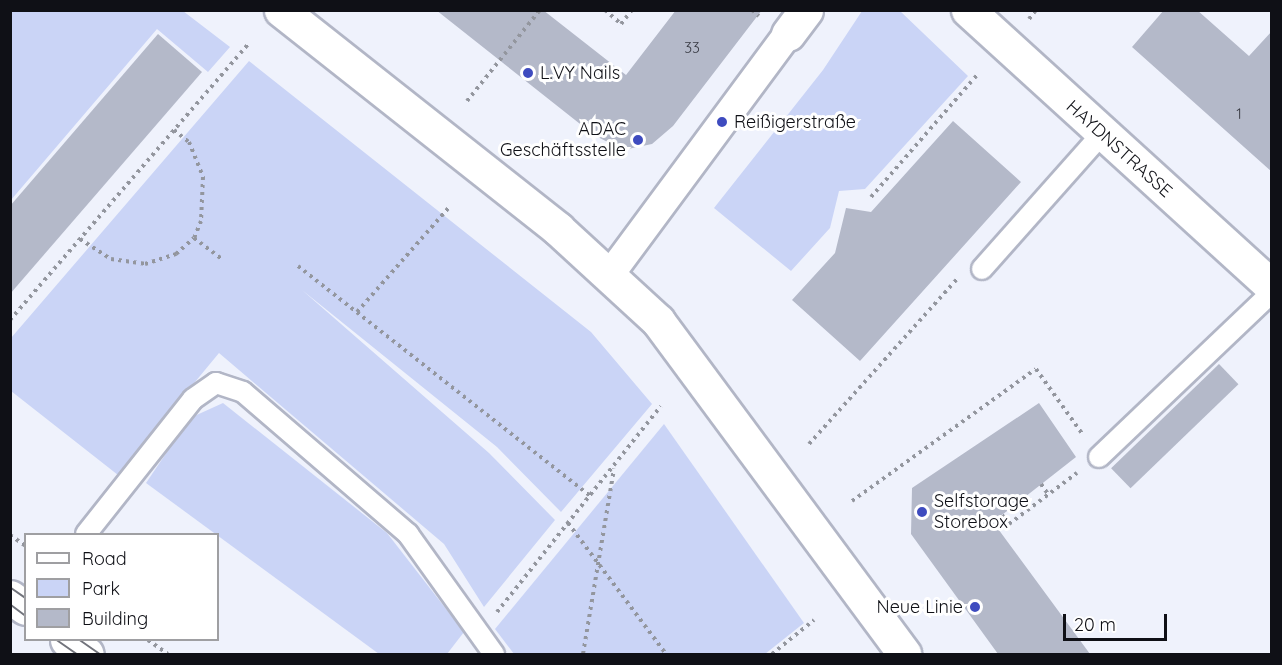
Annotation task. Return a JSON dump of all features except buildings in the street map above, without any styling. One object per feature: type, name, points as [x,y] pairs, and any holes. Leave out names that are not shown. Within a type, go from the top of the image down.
[{"type":"main road","points":[[280,10],[611,273],[694,366],[904,654]]},
{"type":"main road","name":"HAYDNSTRASSE","points":[[968,10],[1272,287]]},
{"type":"main road","points":[[10,597],[24,607]]},
{"type":"main road","points":[[70,641],[87,654]]},
{"type":"street","points":[[611,273],[799,17]]},
{"type":"lane","points":[[982,269],[1102,134]]},
{"type":"lane","points":[[1099,457],[1272,292]]},
{"type":"lane","points":[[88,533],[193,399],[216,383],[243,392],[408,534],[494,654]]},
{"type":"path","points":[[467,101],[540,10]]},
{"type":"path","points":[[605,10],[621,24],[632,10]]},
{"type":"path","points":[[10,320],[249,43]]},
{"type":"path","points":[[871,197],[978,74]]},
{"type":"path","points":[[80,239],[111,259],[145,264],[176,254],[194,238],[201,220],[204,177],[189,142],[174,130]]},
{"type":"path","points":[[357,312],[450,206]]},
{"type":"path","points":[[194,238],[222,259]]},
{"type":"path","points":[[809,444],[974,261],[982,269]]},
{"type":"path","points":[[298,266],[590,496]]},
{"type":"path","points":[[852,501],[1036,369],[1099,457],[1010,524],[1002,515]]},
{"type":"path","points":[[479,634],[661,406]]},
{"type":"path","points":[[583,654],[614,466]]},
{"type":"path","points":[[1041,484],[1048,494]]},
{"type":"path","points":[[568,523],[666,654]]},
{"type":"path","points":[[10,535],[24,545]]},
{"type":"path","points":[[772,654],[814,620]]},
{"type":"path","points":[[151,641],[168,654]]},
{"type":"green space","points":[[11,10],[183,11],[230,47],[208,72],[157,29],[11,200]]},
{"type":"green space","points":[[862,11],[900,11],[968,76],[865,189],[839,191],[830,228],[791,271],[714,208],[823,70]]},
{"type":"green space","points":[[249,61],[591,332],[652,404],[561,512],[497,447],[302,290],[489,453],[555,520],[484,607],[444,544],[219,353],[118,475],[11,391],[11,338]]},
{"type":"green space","points":[[223,403],[387,533],[464,632],[447,654],[379,654],[219,537],[219,533],[214,533],[146,483],[190,418]]},
{"type":"green space","points":[[664,424],[804,623],[765,654],[514,654],[495,629]]},
{"type":"tram line","points":[[10,587],[24,597]]},
{"type":"tram line","points":[[10,604],[24,614]]},
{"type":"tram line","points":[[58,641],[77,654]]},
{"type":"tram line","points":[[81,641],[100,654]]},
{"type":"place","name":"L.VY Nails","points":[[528,73]]},
{"type":"place","name":"Reißigerstraße","points":[[722,122]]},
{"type":"place","name":"ADAC Geschäftsstelle","points":[[638,140]]},
{"type":"place","name":"Selfstorage Storebox","points":[[922,512]]},
{"type":"place","name":"Neue Linie","points":[[975,607]]}]
